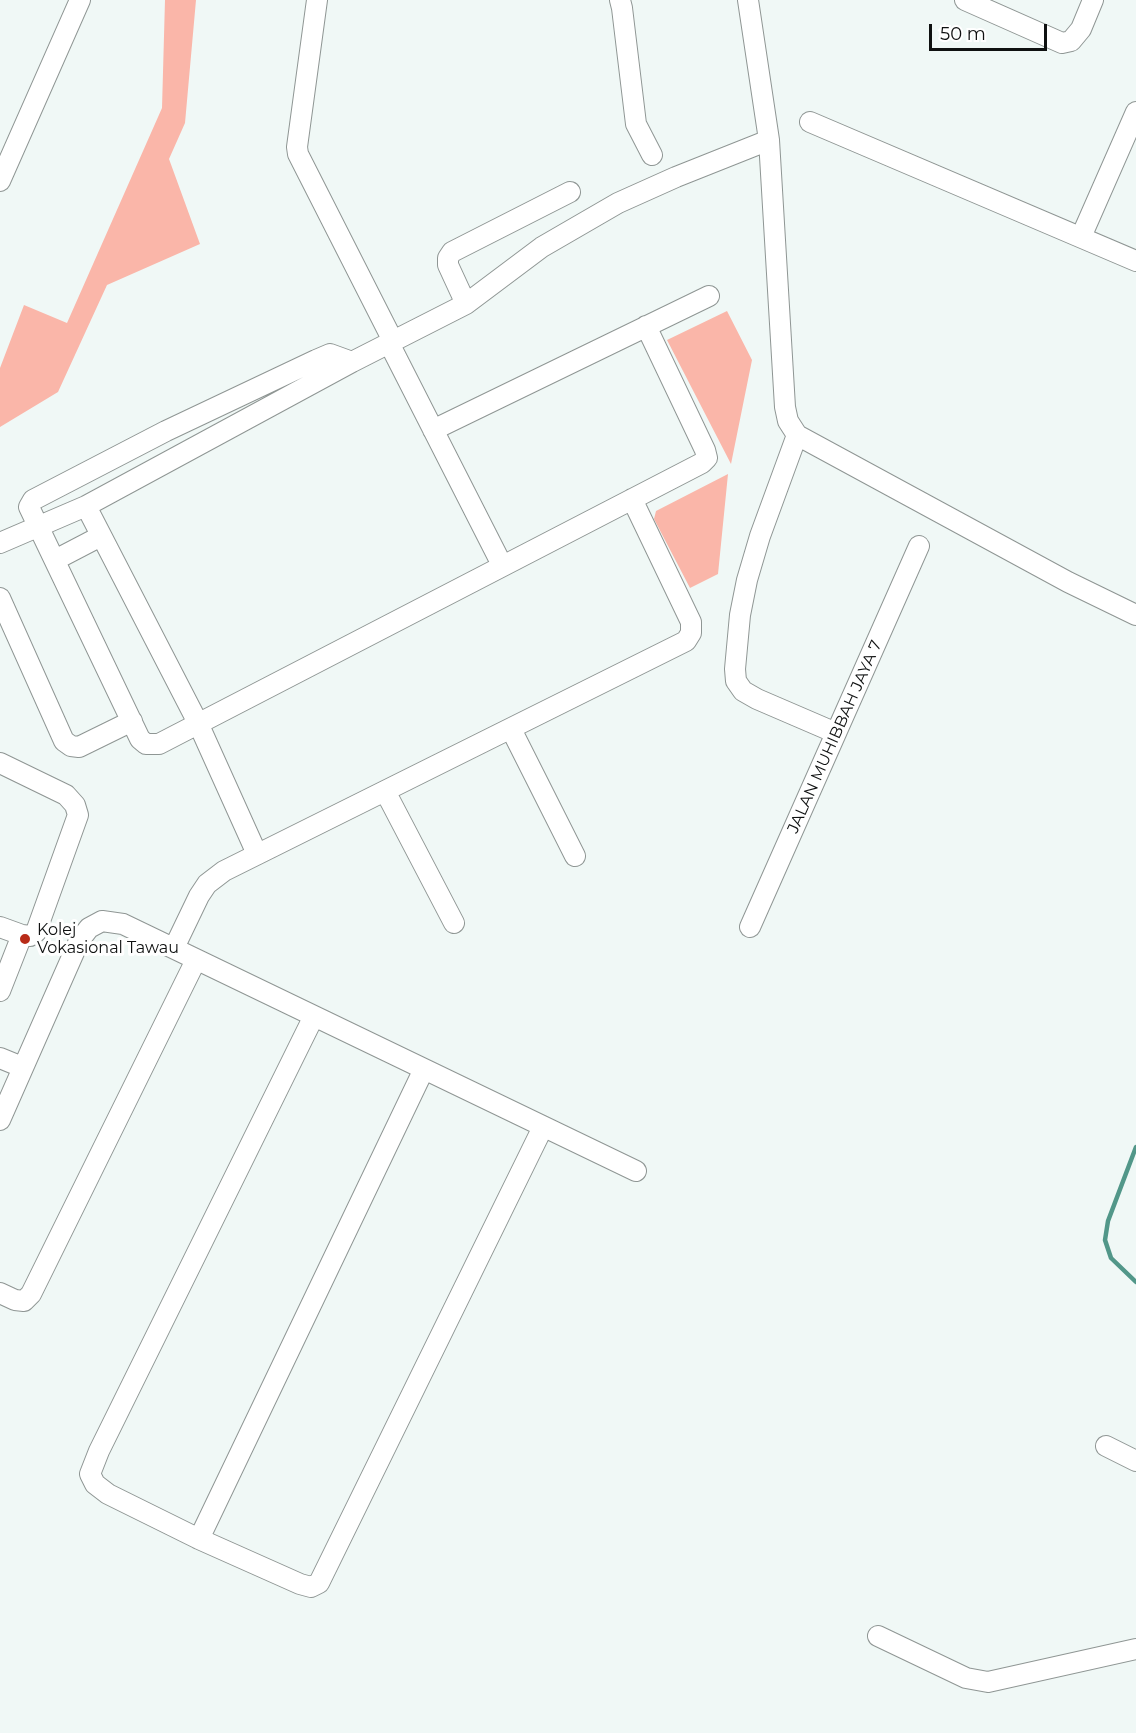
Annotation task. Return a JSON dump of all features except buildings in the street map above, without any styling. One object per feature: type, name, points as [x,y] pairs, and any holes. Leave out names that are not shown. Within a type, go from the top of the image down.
[{"type":"street","points":[[0,181],[80,0]]},
{"type":"street","points":[[317,0],[297,147],[298,154],[502,565]]},
{"type":"street","points":[[620,0],[636,124],[652,155]]},
{"type":"street","points":[[748,0],[769,140],[785,407],[788,421],[797,435],[1058,576],[1136,615]]},
{"type":"street","points":[[965,0],[1062,43],[1071,41],[1081,29],[1093,0]]},
{"type":"street","points":[[1081,237],[1136,112]]},
{"type":"street","points":[[810,122],[1136,261]]},
{"type":"street","points":[[0,543],[86,506],[352,362],[466,304],[542,247],[618,203],[685,173],[769,140]]},
{"type":"street","points":[[466,304],[448,265],[450,255],[570,192]]},
{"type":"street","points":[[433,430],[709,296]]},
{"type":"street","points":[[352,362],[330,354],[316,360],[166,431],[39,496],[29,507],[140,739],[152,745],[159,744],[702,463],[707,458],[705,450],[646,326]]},
{"type":"street","points":[[797,435],[760,536],[747,580],[740,615],[736,681],[743,691],[757,699],[836,733]]},
{"type":"street","points":[[174,948],[207,884],[224,871],[686,641],[691,633],[690,622],[632,499]]},
{"type":"street","points":[[86,506],[198,723],[257,854]]},
{"type":"street","points":[[55,560],[101,536]]},
{"type":"street","name":"JALAN MUHIBBAH JAYA 7","points":[[750,927],[919,546]]},
{"type":"street","points":[[0,598],[64,741],[71,746],[79,747],[132,722]]},
{"type":"street","points":[[511,729],[575,856]]},
{"type":"street","points":[[0,763],[66,795],[75,805],[78,815],[36,932],[30,936],[22,935],[0,927]]},
{"type":"street","points":[[385,791],[454,923]]},
{"type":"street","points":[[0,1120],[79,941],[89,928],[102,921],[123,924],[636,1171]]},
{"type":"street","points":[[0,992],[22,935]]},
{"type":"street","points":[[0,1293],[15,1300],[24,1301],[31,1294],[196,960]]},
{"type":"street","points":[[314,1016],[96,1457],[90,1474],[95,1484],[108,1494],[199,1539],[300,1584],[311,1587],[319,1583],[543,1127]]},
{"type":"street","points":[[0,1058],[22,1067]]},
{"type":"street","points":[[199,1539],[424,1069]]},
{"type":"street","points":[[1106,1446],[1136,1461]]},
{"type":"street","points":[[878,1636],[960,1675],[988,1682],[1136,1649]]},
{"type":"shaded area","points":[[165,0],[196,0],[185,123],[169,159],[200,244],[107,285],[58,392],[0,427],[0,368],[24,305],[67,323],[162,108]]},
{"type":"shaded area","points":[[727,311],[752,360],[731,464],[667,340]]},
{"type":"shaded area","points":[[728,474],[718,574],[690,588],[654,519],[656,511]]},
{"type":"waterway","points":[[1136,1147],[1108,1221],[1105,1240],[1111,1258],[1136,1282]]},
{"type":"place","name":"Kolej Vokasional Tawau","points":[[25,939]]}]
